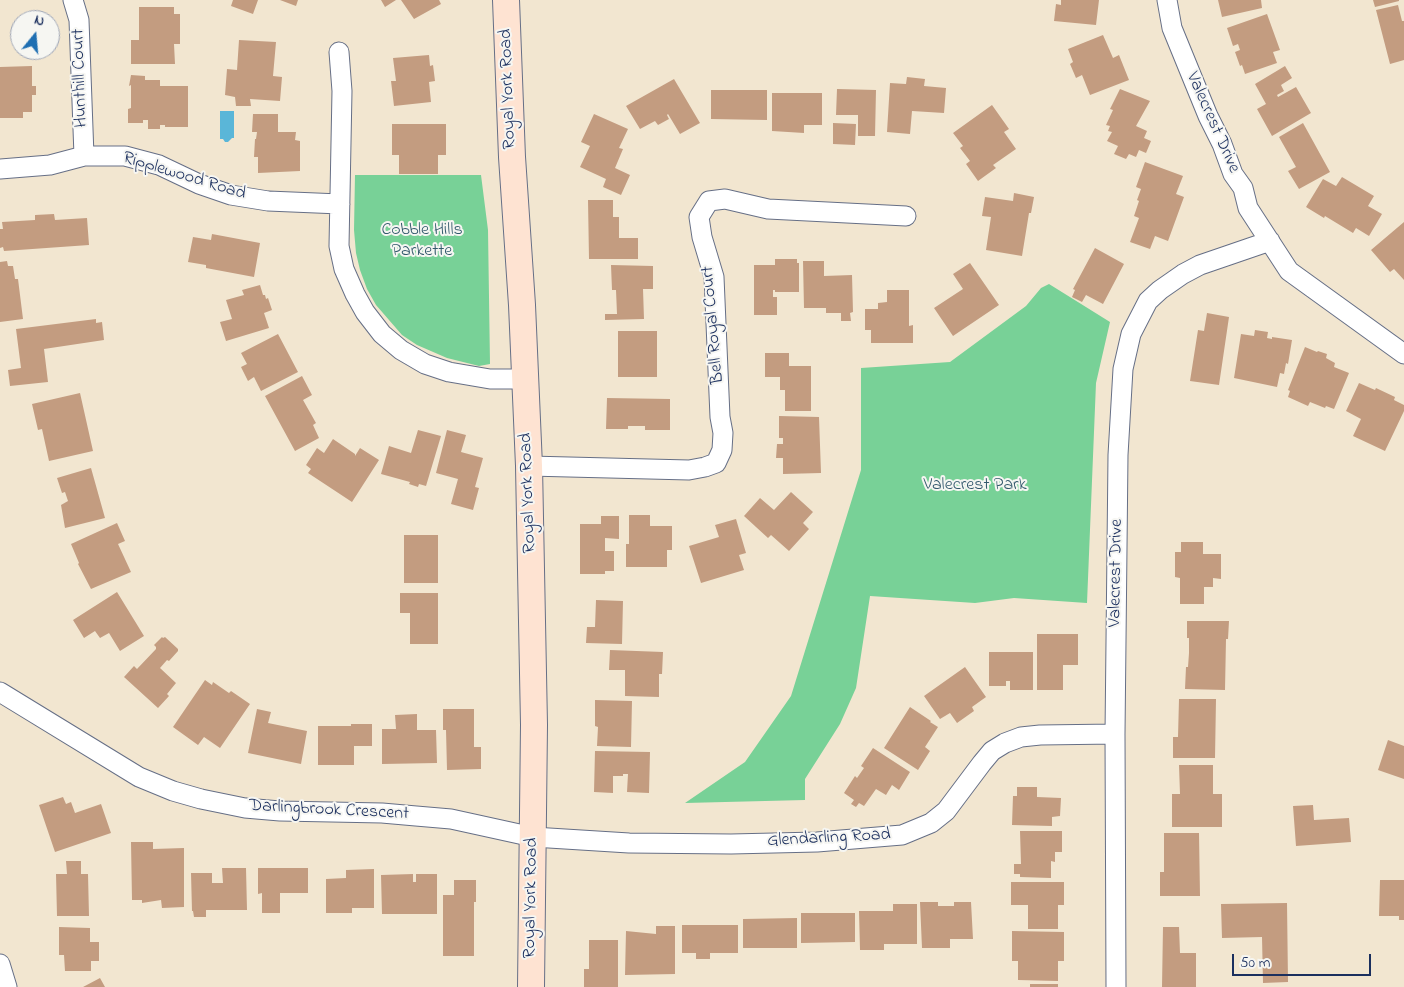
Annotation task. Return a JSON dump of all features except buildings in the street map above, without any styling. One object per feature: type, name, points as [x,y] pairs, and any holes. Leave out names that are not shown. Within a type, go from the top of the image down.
[{"type":"main road","name":"Royal York Road","points":[[506,0],[512,147],[530,466],[534,725],[531,987]]},
{"type":"street","name":"Hunthill Court","points":[[73,0],[79,20],[84,156]]},
{"type":"street","name":"Valecrest Drive","points":[[1167,0],[1172,28],[1233,174],[1243,188],[1248,208],[1289,271],[1404,354]]},
{"type":"street","points":[[339,52],[342,92],[339,246],[344,269],[362,306],[382,334],[400,350],[425,364],[490,379],[525,379]]},
{"type":"street","name":"Ripplewood Road","points":[[0,169],[50,165],[84,156],[125,156],[159,165],[199,184],[231,194],[268,201],[340,204]]},
{"type":"street","name":"Bell Royal Court","points":[[530,466],[690,470],[716,463],[722,450],[723,433],[720,417],[714,277],[702,237],[699,217],[709,201],[725,199],[768,209],[906,216]]},
{"type":"street","name":"Valecrest Drive","points":[[1116,987],[1115,734],[1118,455],[1123,369],[1131,334],[1148,301],[1183,274],[1200,265],[1270,241]]},
{"type":"street","name":"Darlingbrook Crescent","points":[[0,692],[139,777],[192,797],[245,808],[280,812],[382,812],[451,819],[534,836]]},
{"type":"street","name":"Glendarling Road","points":[[534,836],[629,843],[731,844],[817,842],[902,835],[931,823],[946,811],[982,762],[992,751],[1004,743],[1021,737],[1040,735],[1115,734]]},
{"type":"street","points":[[0,964],[7,987]]},
{"type":"green space","name":"Cobble Hills Parkette","points":[[355,175],[481,175],[488,230],[490,364],[479,366],[447,358],[417,345],[402,335],[376,305],[367,289],[356,253],[354,230]]},
{"type":"green space","name":"Valecrest Park","points":[[1049,284],[1110,322],[1096,383],[1087,603],[1014,598],[975,603],[870,596],[856,688],[840,724],[805,779],[805,800],[685,803],[745,762],[791,696],[861,470],[861,368],[950,362],[1026,306],[1041,288]]},
{"type":"water","points":[[220,111],[234,111],[234,138],[228,142],[220,139]]}]
